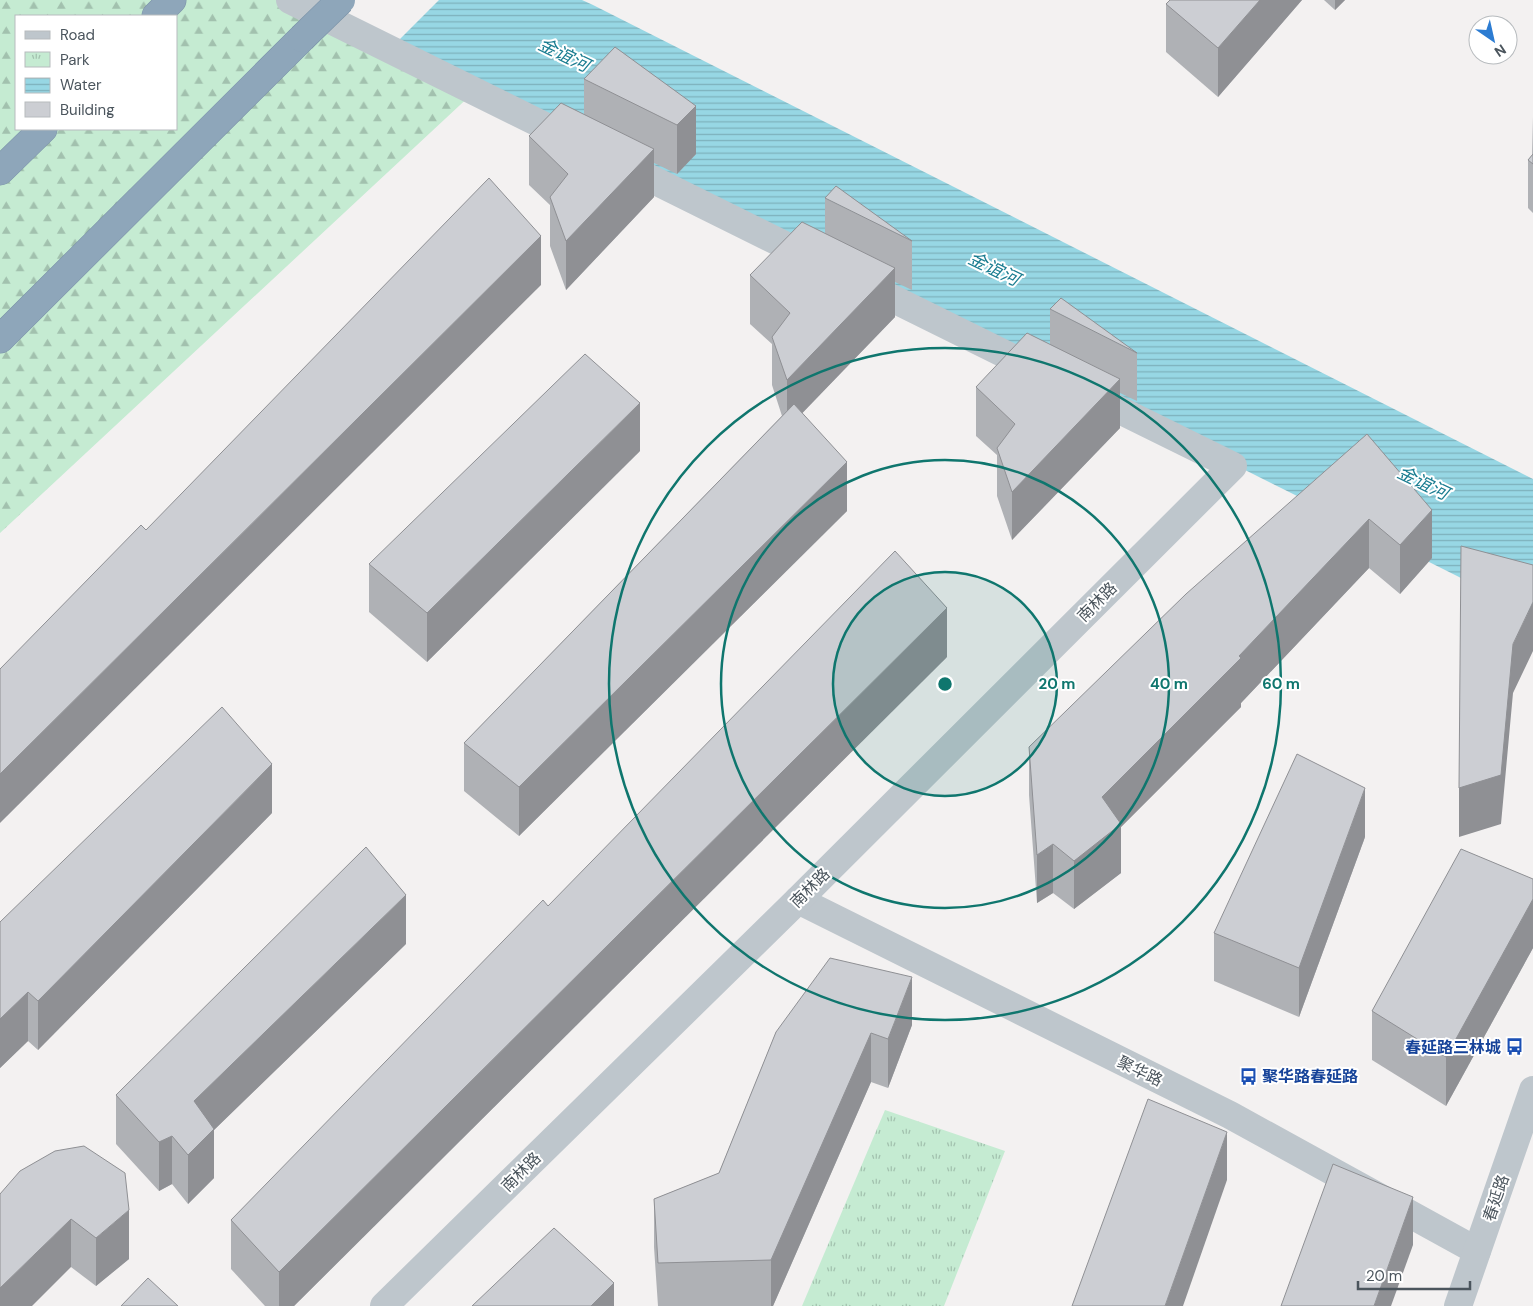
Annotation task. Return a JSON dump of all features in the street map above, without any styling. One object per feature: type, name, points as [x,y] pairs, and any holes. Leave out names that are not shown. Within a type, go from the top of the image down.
[{"type":"highway","points":[[157,15],[172,0]]},
{"type":"highway","points":[[0,339],[340,0]]},
{"type":"highway","points":[[0,171],[42,130]]},
{"type":"street","name":"南林路","points":[[290,0],[1233,466],[798,900],[384,1306]]},
{"type":"street","name":"聚华路","points":[[798,900],[1230,1115],[1478,1251]]},
{"type":"street","name":"春延路","points":[[1458,1306],[1533,1090]]},
{"type":"green space","points":[[0,0],[573,0],[0,533]]},
{"type":"green space","points":[[885,1110],[1005,1151],[944,1306],[802,1306]]},
{"type":"water","name":"金谊河","points":[[315,0],[582,0],[593,5],[1533,479],[1533,614],[478,86]]},
{"type":"pier","points":[[313,0],[439,0],[394,45]]},
{"type":"building","points":[[1170,0],[1260,0],[1218,48],[1166,4]]},
{"type":"building","points":[[615,47],[696,106],[677,125],[584,79]]},
{"type":"building","points":[[561,103],[654,149],[566,241],[550,197],[568,174],[529,136]]},
{"type":"building","points":[[1533,154],[1533,164],[1528,160]]},
{"type":"building","points":[[489,178],[541,236],[0,774],[0,669],[141,525],[146,530]]},
{"type":"building","points":[[836,186],[912,241],[825,198]]},
{"type":"building","points":[[802,222],[895,268],[787,380],[772,337],[790,313],[750,275]]},
{"type":"building","points":[[1061,298],[1137,353],[1050,309]]},
{"type":"building","points":[[1027,333],[1120,379],[1012,492],[997,448],[1015,424],[976,387]]},
{"type":"building","points":[[585,354],[640,403],[427,613],[369,564]]},
{"type":"building","points":[[794,404],[847,462],[519,787],[464,743]]},
{"type":"building","points":[[1367,434],[1432,510],[1400,545],[1369,519],[1239,656],[1241,658],[1102,797],[1121,824],[1074,861],[1053,844],[1037,855],[1029,747],[1186,594]]},
{"type":"building","points":[[1461,546],[1533,565],[1533,602],[1513,644],[1501,775],[1459,788]]},
{"type":"building","points":[[895,551],[947,608],[279,1272],[231,1220],[543,900],[548,906]]},
{"type":"building","points":[[222,707],[272,764],[38,1001],[28,992],[0,1019],[0,922]]},
{"type":"building","points":[[1297,754],[1365,788],[1299,968],[1214,933]]},
{"type":"building","points":[[366,847],[406,895],[194,1101],[214,1129],[188,1155],[172,1136],[159,1142],[116,1095]]},
{"type":"building","points":[[1461,849],[1533,879],[1533,899],[1446,1057],[1372,1011]]},
{"type":"building","points":[[830,958],[912,977],[888,1039],[871,1033],[771,1260],[658,1263],[654,1199],[719,1173],[776,1032]]},
{"type":"building","points":[[1148,1099],[1227,1132],[1165,1306],[1072,1306]]},
{"type":"building","points":[[84,1146],[125,1173],[129,1210],[96,1238],[71,1219],[0,1288],[0,1194],[20,1171],[55,1151]]},
{"type":"building","points":[[1333,1164],[1413,1197],[1374,1306],[1281,1306]]},
{"type":"building","points":[[554,1228],[614,1283],[591,1306],[472,1306]]},
{"type":"building","points":[[148,1278],[178,1306],[121,1306]]},
{"type":"place","name":"春延路三林城","points":[[1515,1047]]},
{"type":"place","name":"聚华路春延路","points":[[1248,1076]]}]
